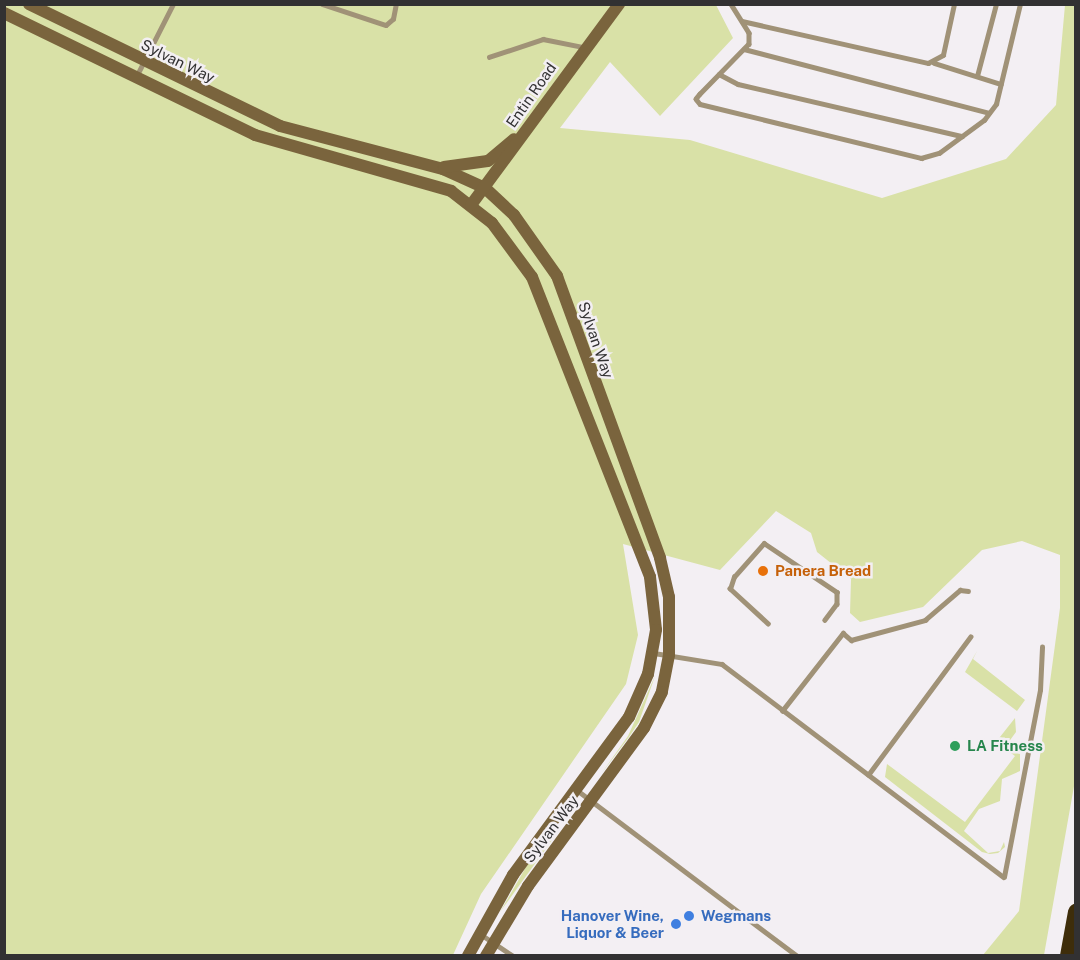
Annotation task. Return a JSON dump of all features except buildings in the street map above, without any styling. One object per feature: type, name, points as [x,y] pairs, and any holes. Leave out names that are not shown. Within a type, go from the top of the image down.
[{"type":"highway","points":[[1068,956],[1076,912]]},
{"type":"street","name":"Sylvan Way","points":[[29,4],[280,126],[432,166],[485,188],[524,226],[557,276],[664,572],[669,655],[662,692],[644,728],[492,941],[486,956]]},
{"type":"street","name":"Entin Road","points":[[471,205],[583,47],[619,4]]},
{"type":"street","name":"Sylvan Way","points":[[4,13],[255,135],[414,178],[451,191],[471,205],[509,242],[532,277],[612,472],[650,577],[656,608],[653,652],[629,717],[575,788],[479,933],[468,956]]},
{"type":"street","points":[[432,166],[465,168],[488,160],[525,131]]},
{"type":"street","points":[[612,472],[626,466]]},
{"type":"lane","points":[[135,77],[173,4]]},
{"type":"lane","points":[[322,4],[386,25],[396,4]]},
{"type":"lane","points":[[731,4],[749,33],[744,49],[696,99],[700,104],[921,158],[962,136],[989,113],[1001,84],[1020,4]]},
{"type":"lane","points":[[934,63],[943,55],[954,4]]},
{"type":"lane","points":[[977,76],[996,4]]},
{"type":"lane","points":[[742,21],[934,63],[1001,84]]},
{"type":"lane","points":[[489,57],[543,39],[583,47]]},
{"type":"lane","points":[[744,49],[989,113]]},
{"type":"lane","points":[[719,74],[738,84],[962,136]]},
{"type":"lane","points":[[768,624],[732,592],[739,569],[764,543],[837,592],[837,604],[825,620]]},
{"type":"lane","points":[[802,576],[807,570]]},
{"type":"lane","points":[[782,711],[843,633],[851,640],[925,620],[960,590],[968,591]]},
{"type":"lane","points":[[868,775],[970,637]]},
{"type":"lane","points":[[653,652],[722,664],[1004,877],[1040,690],[1042,647]]},
{"type":"lane","points":[[575,788],[797,956]]},
{"type":"lane","points":[[479,933],[513,956]]},
{"type":"green space","points":[[5,5],[716,5],[733,38],[660,116],[610,62],[560,128],[690,140],[882,198],[1006,159],[1056,105],[1065,5],[1075,5],[1076,775],[1044,955],[983,955],[1019,911],[1060,608],[1060,555],[1022,541],[982,550],[923,607],[860,622],[850,613],[851,579],[817,552],[811,533],[776,511],[720,570],[623,544],[638,635],[626,684],[481,894],[453,955],[5,955]]},
{"type":"green space","points":[[977,651],[973,659],[1025,700],[1017,711],[965,672]]},
{"type":"green space","points":[[655,676],[639,722],[601,774],[628,736]]},
{"type":"green space","points":[[1015,718],[1016,732],[1005,747],[1020,754],[1020,771],[1002,779],[1000,801],[979,809],[964,831],[988,853],[1000,851],[1004,842],[1005,847],[998,853],[990,854],[982,852],[885,777],[887,764],[965,822],[1015,756],[996,742]]},
{"type":"green space","points":[[558,825],[560,829],[500,912],[530,860]]},
{"type":"place","name":"Panera Bread","points":[[763,571]]},
{"type":"place","name":"LA Fitness","points":[[955,746]]},
{"type":"place","name":"Wegmans","points":[[689,916]]},
{"type":"place","name":"Hanover Wine, Liquor & Beer","points":[[676,924]]}]
